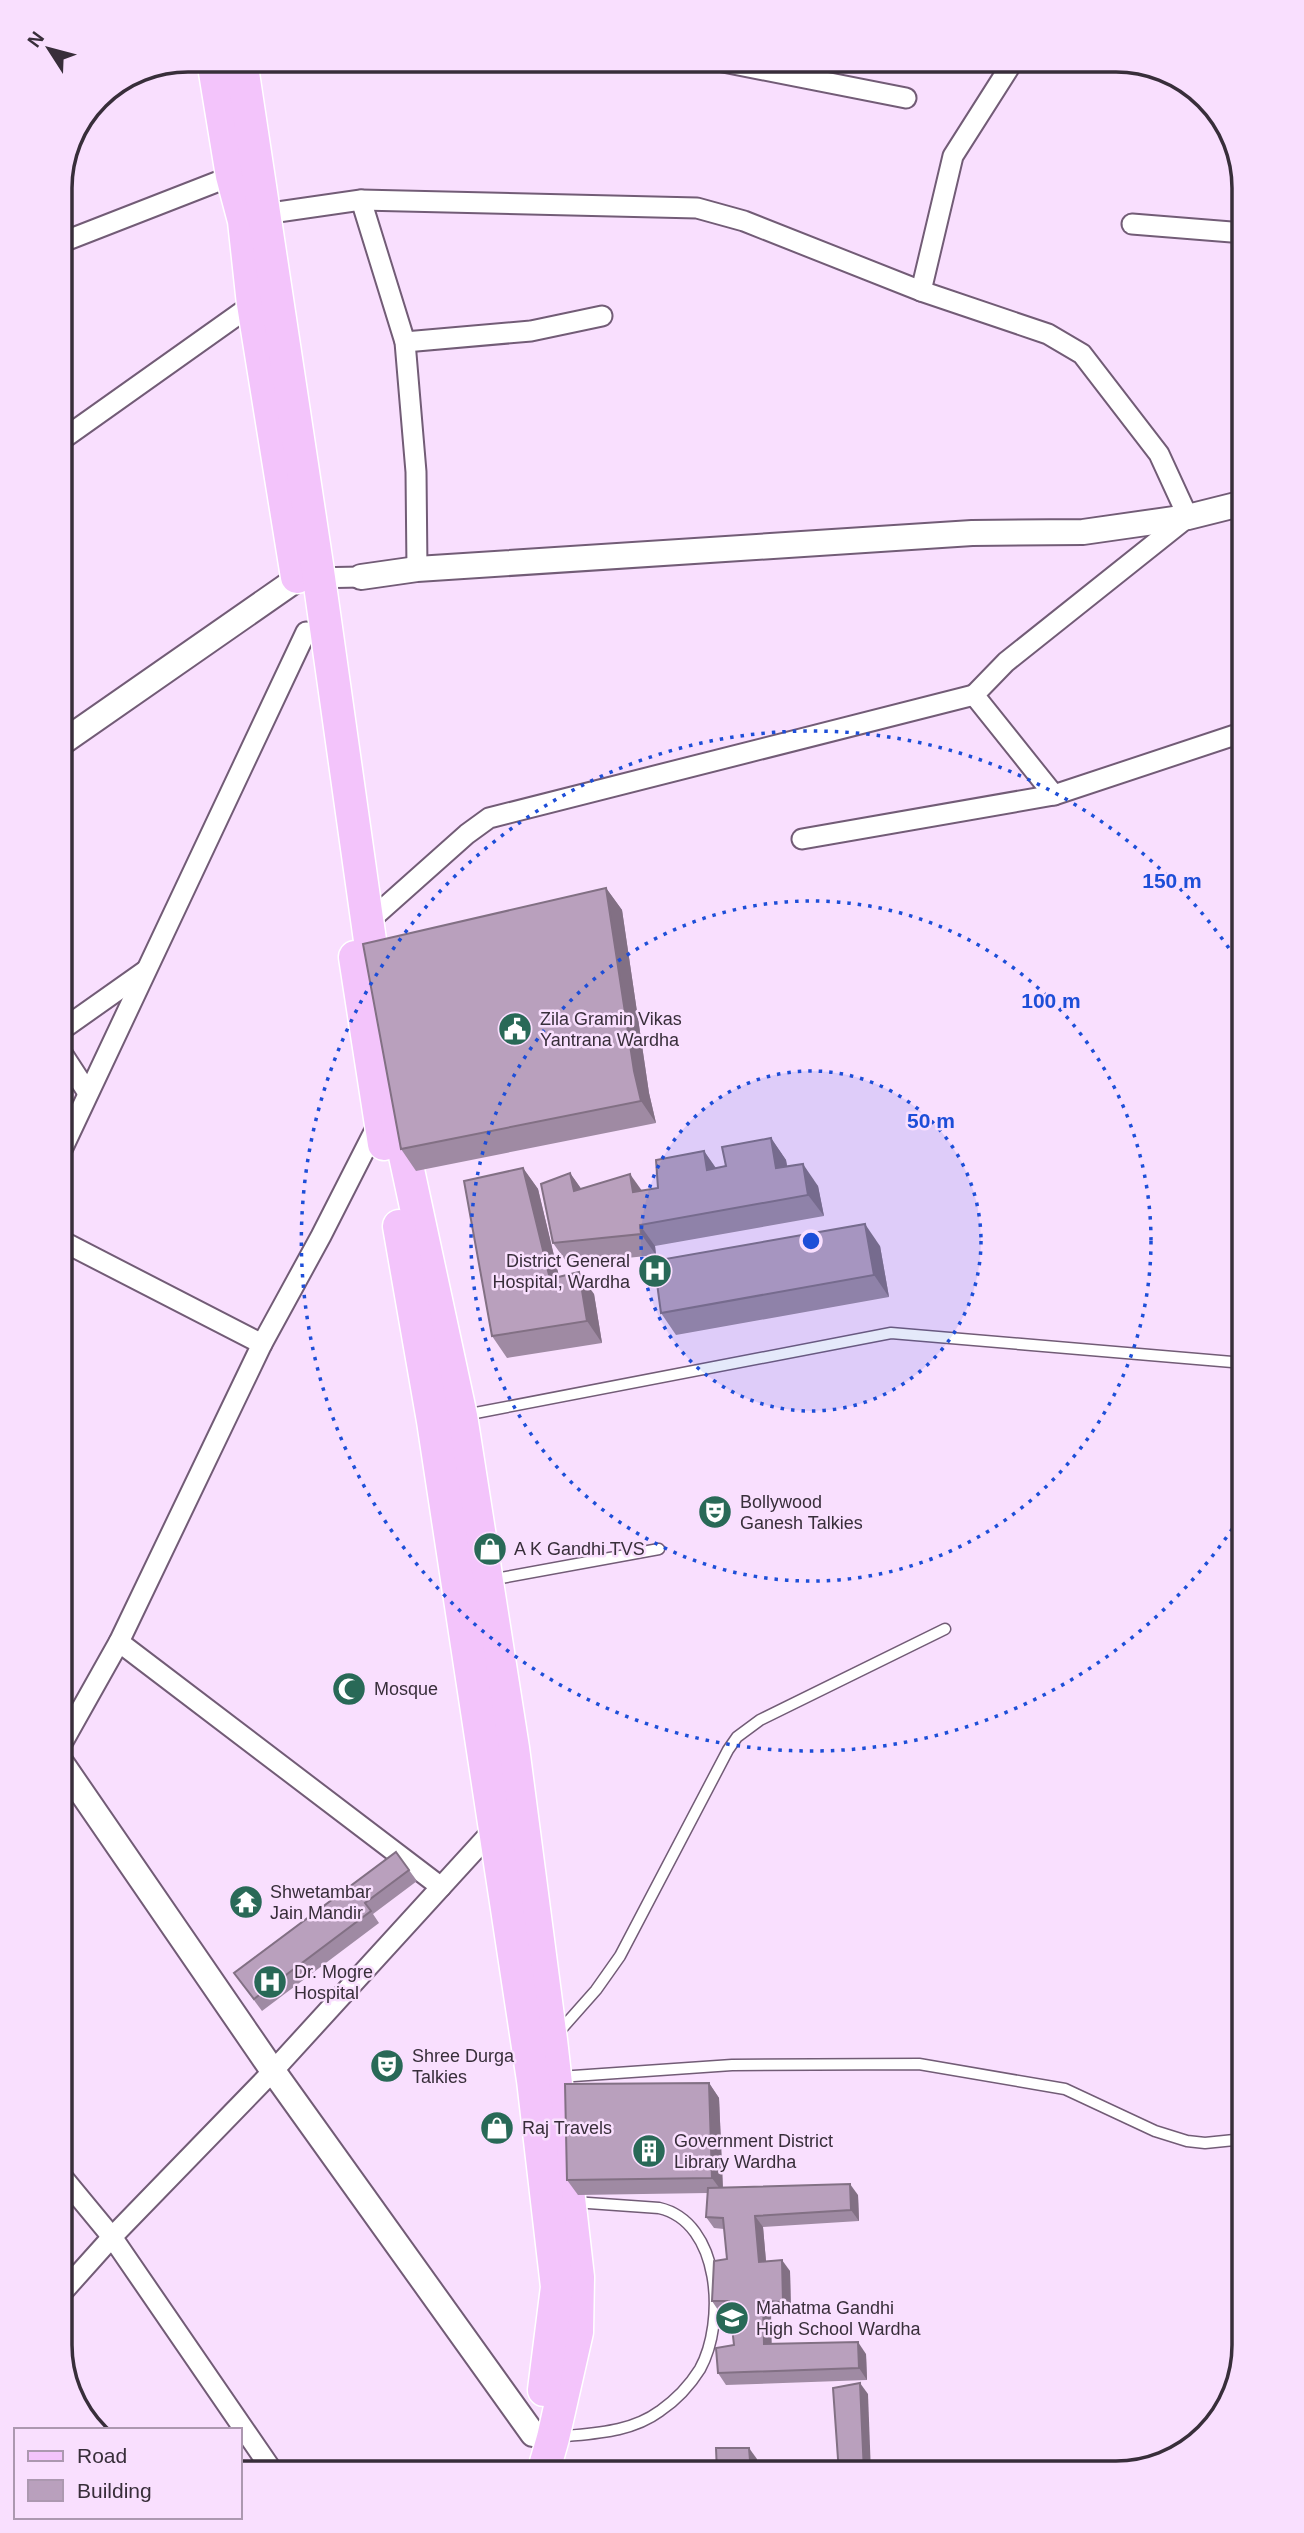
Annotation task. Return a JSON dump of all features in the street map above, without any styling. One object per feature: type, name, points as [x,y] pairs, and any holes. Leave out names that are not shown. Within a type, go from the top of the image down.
[{"type":"main road","points":[[215,72],[232,176],[244,221],[253,304],[308,578],[367,923],[386,1108],[461,1416],[513,1748],[551,2040],[578,2277],[577,2332],[543,2436],[530,2461]]},
{"type":"main road","points":[[243,72],[264,214],[308,578],[306,632],[386,1108],[533,2080],[557,2287],[545,2386],[543,2461]]},
{"type":"street","points":[[774,72],[906,98]]},
{"type":"street","points":[[921,291],[953,156],[1002,72]]},
{"type":"street","points":[[72,238],[232,176]]},
{"type":"street","points":[[361,200],[405,342],[416,472],[417,569]]},
{"type":"street","points":[[264,214],[361,200],[697,208],[744,221],[921,291],[1048,334],[1083,354],[1159,454],[1188,517]]},
{"type":"street","points":[[1132,224],[1232,232]]},
{"type":"street","points":[[72,432],[253,304]]},
{"type":"street","points":[[405,342],[531,331],[602,316]]},
{"type":"street","points":[[72,736],[308,578],[361,577],[417,569],[972,533],[1083,532],[1188,517],[1232,506]]},
{"type":"street","points":[[367,923],[467,834],[489,818],[974,695],[1006,662],[1188,517]]},
{"type":"street","points":[[72,1128],[306,632]]},
{"type":"street","points":[[974,695],[1054,795]]},
{"type":"street","points":[[802,839],[1054,795],[1232,736]]},
{"type":"street","points":[[72,1022],[146,970]]},
{"type":"street","points":[[72,1068],[88,1093]]},
{"type":"street","points":[[72,1726],[119,1642],[262,1344],[386,1108]]},
{"type":"street","points":[[72,1246],[262,1344]]},
{"type":"street","points":[[119,1642],[441,1887]]},
{"type":"street","points":[[72,1778],[273,2071],[543,2436]]},
{"type":"street","points":[[72,2282],[273,2071],[494,1829]]},
{"type":"street","points":[[72,2189],[112,2237],[266,2461]]},
{"type":"lane","points":[[461,1416],[891,1333],[1232,1362]]},
{"type":"lane","points":[[486,1581],[659,1549]]},
{"type":"lane","points":[[551,2040],[596,1990],[620,1956],[716,1770],[737,1737],[760,1720],[945,1629]]},
{"type":"lane","points":[[555,2077],[733,2065],[919,2064],[1065,2089],[1155,2131],[1187,2141],[1205,2143],[1232,2140]]},
{"type":"lane","points":[[543,2436],[628,2428],[660,2411],[691,2383],[701,2367],[713,2328],[710,2264],[703,2245],[684,2218],[659,2207],[570,2202]]},
{"type":"building","name":"Zila Gramin Vikas Yantrana Wardha","points":[[606,888],[641,1101],[401,1149],[363,944]]},
{"type":"building","points":[[771,1138],[776,1168],[803,1164],[808,1195],[640,1225],[641,1234],[553,1243],[541,1184],[570,1173],[574,1191],[630,1174],[633,1192],[658,1188],[656,1160],[704,1151],[707,1170],[726,1166],[722,1147]]},
{"type":"building","points":[[523,1168],[550,1279],[579,1272],[587,1321],[492,1336],[464,1181]]},
{"type":"building","points":[[865,1224],[874,1275],[661,1313],[654,1261]]},
{"type":"building","points":[[396,1852],[409,1870],[365,1903],[371,1911],[254,1999],[234,1973]]},
{"type":"building","name":"Government District Library Wardha","points":[[709,2083],[712,2178],[567,2180],[565,2084]]},
{"type":"building","points":[[850,2184],[851,2210],[755,2216],[759,2262],[782,2260],[783,2302],[763,2301],[764,2344],[858,2342],[859,2368],[718,2373],[716,2348],[734,2345],[729,2301],[712,2301],[714,2261],[727,2259],[723,2218],[706,2217],[708,2188]]},
{"type":"building","points":[[860,2383],[863,2461],[838,2461],[833,2388]]},
{"type":"building","points":[[716,2448],[749,2448],[750,2461],[717,2461]]},
{"type":"place","name":"Zila Gramin Vikas Yantrana Wardha","points":[[515,1029]]},
{"type":"place","name":"District General Hospital, Wardha","points":[[655,1271]]},
{"type":"place","name":"Bollywood Ganesh Talkies","points":[[715,1512]]},
{"type":"place","name":"A K Gandhi TVS","points":[[490,1549]]},
{"type":"place","name":"Mosque","points":[[349,1689]]},
{"type":"place","name":"Shwetambar Jain Mandir","points":[[246,1902]]},
{"type":"place","name":"Dr. Mogre Hospital","points":[[270,1982]]},
{"type":"place","name":"Shree Durga Talkies","points":[[387,2066]]},
{"type":"place","name":"Raj Travels","points":[[497,2128]]},
{"type":"place","name":"Government District Library Wardha","points":[[649,2151]]},
{"type":"place","name":"Mahatma Gandhi High School Wardha","points":[[732,2318]]}]
